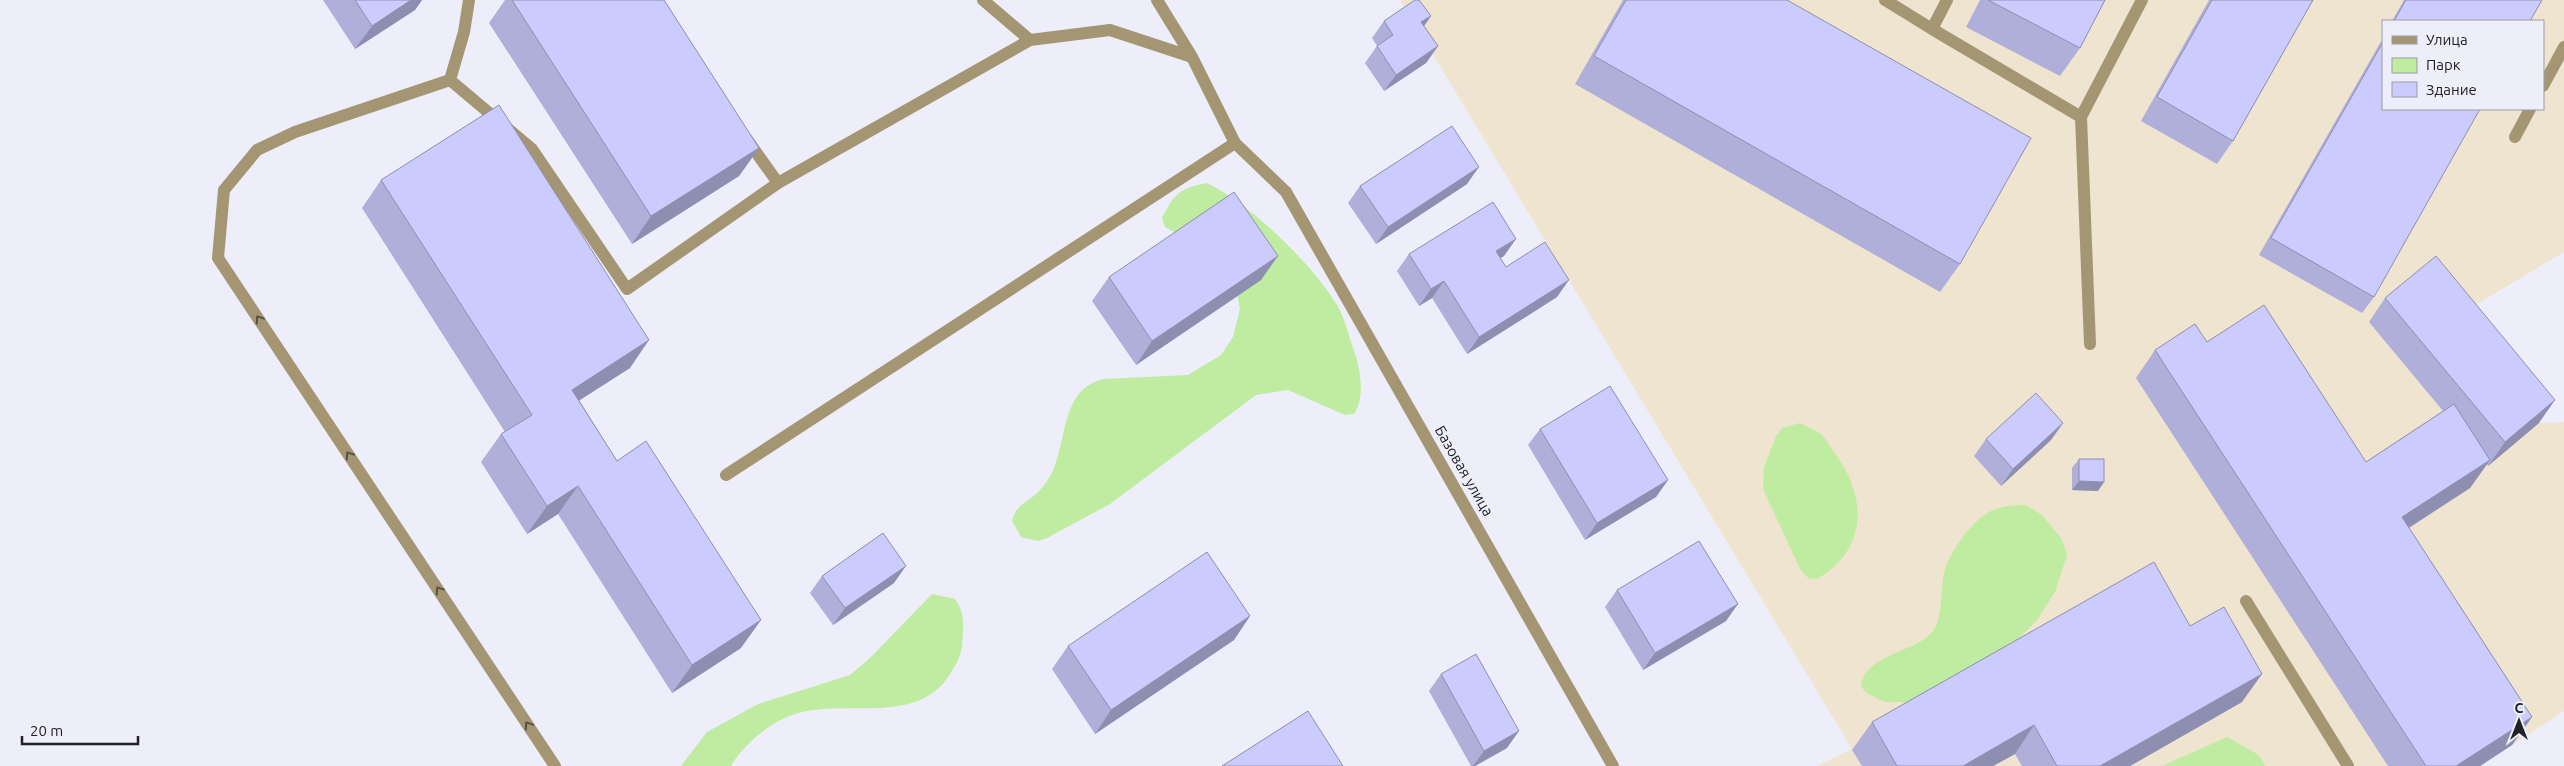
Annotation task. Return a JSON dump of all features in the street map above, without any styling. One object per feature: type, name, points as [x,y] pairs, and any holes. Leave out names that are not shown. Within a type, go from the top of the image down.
[{"type":"street","points":[[450,80],[464,32],[469,0]]},
{"type":"street","points":[[983,0],[1030,40]]},
{"type":"street","name":"Базовая улица","points":[[1157,0],[1192,57],[1235,143],[1286,192],[1613,766]]},
{"type":"street","points":[[1885,0],[2081,117]]},
{"type":"street","points":[[1932,29],[1947,0]]},
{"type":"street","points":[[2090,344],[2081,117],[2142,0]]},
{"type":"street","points":[[450,80],[532,149],[627,289],[778,183],[1030,40],[1110,30],[1192,57]]},
{"type":"street","points":[[2544,84],[2564,48]]},
{"type":"street","points":[[450,80],[295,132],[257,150],[224,190],[218,258],[555,766]]},
{"type":"street","points":[[2515,137],[2529,110]]},
{"type":"street","points":[[739,128],[778,183]]},
{"type":"street","points":[[726,475],[1235,143]]},
{"type":"street","points":[[2246,602],[2348,766]]},
{"type":"shaded area","points":[[1400,0],[2564,0],[2564,252],[2452,319],[2539,423],[2564,422],[2564,711],[2480,766],[1817,766],[1852,749]]},
{"type":"green space","points":[[1207,183],[1241,204],[1277,235],[1311,270],[1335,302],[1343,318],[1358,364],[1361,391],[1358,407],[1354,414],[1345,415],[1288,390],[1256,395],[1110,504],[1047,538],[1038,541],[1021,537],[1012,521],[1013,516],[1018,508],[1039,491],[1051,475],[1058,456],[1068,415],[1080,392],[1090,384],[1104,379],[1188,375],[1221,355],[1233,337],[1240,309],[1232,269],[1212,252],[1165,227],[1162,218],[1170,203],[1179,193],[1190,187]]},
{"type":"green space","points":[[1800,423],[1821,434],[1837,456],[1854,490],[1857,507],[1857,524],[1853,539],[1845,554],[1833,567],[1817,579],[1808,578],[1800,569],[1763,489],[1764,467],[1776,436],[1782,428]]},
{"type":"green space","points":[[2026,505],[2042,515],[2061,538],[2067,555],[2055,592],[2037,620],[2002,655],[1918,702],[1885,702],[1866,693],[1861,686],[1865,674],[1873,665],[1919,642],[1929,635],[1936,626],[1944,573],[1950,557],[1961,539],[1975,523],[1989,512],[2007,506]]},
{"type":"green space","points":[[932,594],[955,599],[961,610],[963,621],[962,646],[959,657],[950,674],[936,691],[918,701],[899,706],[812,710],[792,715],[774,723],[757,736],[742,750],[731,766],[681,766],[707,732],[758,704],[850,675],[870,658]]},
{"type":"green space","points":[[2227,737],[2259,755],[2265,766],[2162,766]]},
{"type":"building","points":[[355,0],[411,0],[372,26]]},
{"type":"building","points":[[512,0],[664,0],[759,148],[651,216]]},
{"type":"building","points":[[1415,0],[1419,0],[1431,16],[1421,22],[1438,46],[1396,75],[1377,46],[1393,35],[1384,21]]},
{"type":"building","points":[[1626,0],[1787,0],[2031,138],[1960,264],[1594,56]]},
{"type":"building","points":[[1988,0],[2105,0],[2080,48]]},
{"type":"building","points":[[2212,0],[2313,0],[2233,141],[2157,97]]},
{"type":"building","points":[[2406,0],[2542,0],[2531,20],[2395,20]]},
{"type":"building","points":[[2382,44],[2382,110],[2479,110],[2374,297],[2271,238]]},
{"type":"building","points":[[499,105],[649,340],[572,390],[617,461],[646,441],[761,620],[692,665],[578,486],[547,506],[501,434],[532,415],[381,180]]},
{"type":"building","points":[[1452,126],[1479,167],[1388,227],[1360,186]]},
{"type":"building","points":[[1234,192],[1278,256],[1152,341],[1109,277]]},
{"type":"building","points":[[1493,202],[1516,239],[1496,251],[1506,267],[1545,242],[1569,280],[1479,337],[1444,281],[1431,289],[1409,254]]},
{"type":"building","points":[[2436,256],[2555,400],[2505,442],[2385,298]]},
{"type":"building","points":[[2264,305],[2366,462],[2454,404],[2490,460],[2402,517],[2532,717],[2456,766],[2426,766],[2155,350],[2195,324],[2207,342]]},
{"type":"building","points":[[1610,386],[1668,480],[1597,523],[1540,429]]},
{"type":"building","points":[[2036,393],[2063,423],[2013,469],[1986,439]]},
{"type":"building","points":[[2079,459],[2104,459],[2104,482],[2079,481]]},
{"type":"building","points":[[883,533],[906,566],[845,608],[822,576]]},
{"type":"building","points":[[1699,541],[1738,604],[1655,653],[1617,590]]},
{"type":"building","points":[[1207,552],[1250,616],[1111,710],[1068,646]]},
{"type":"building","points":[[2154,562],[2190,626],[2224,607],[2262,674],[2100,766],[2057,766],[2034,725],[1963,766],[1897,766],[1872,722]]},
{"type":"building","points":[[1476,654],[1519,731],[1484,751],[1441,674]]},
{"type":"building","points":[[1308,711],[1343,766],[1222,766]]}]
